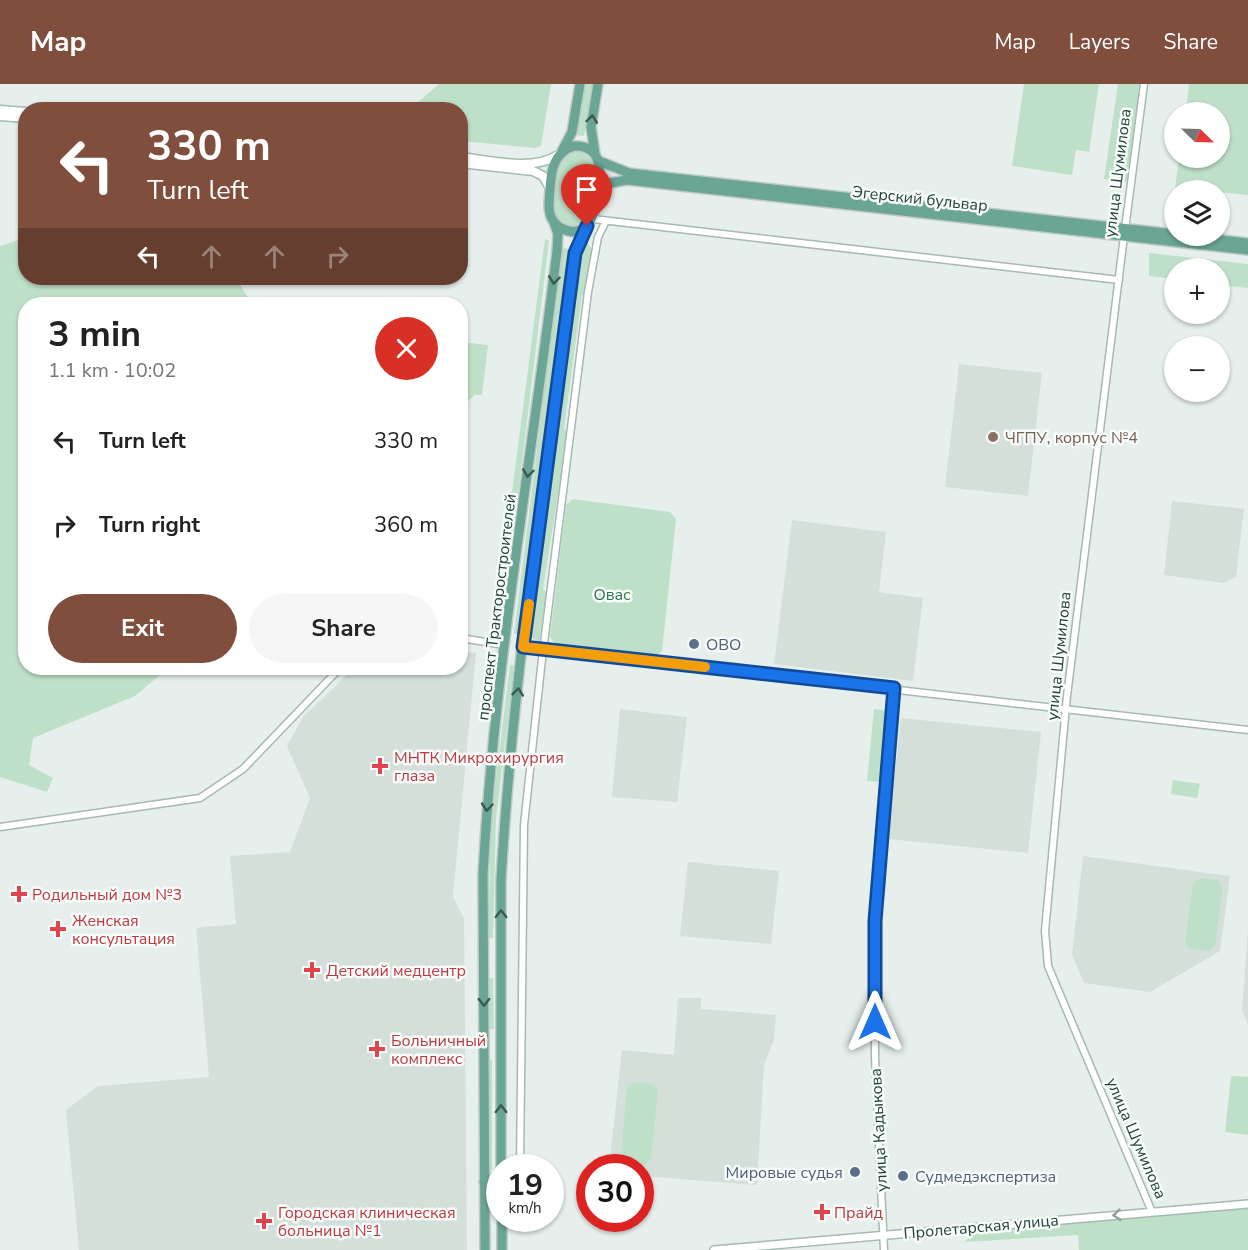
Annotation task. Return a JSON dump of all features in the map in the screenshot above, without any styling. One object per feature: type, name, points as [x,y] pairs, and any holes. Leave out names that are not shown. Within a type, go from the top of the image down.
[{"type":"main road","points":[[580,84],[572,132],[553,165],[550,190],[550,214],[554,222],[569,231],[590,223],[598,199],[601,169],[591,127],[598,84]]},
{"type":"main road","points":[[0,110],[18,111]]},
{"type":"main road","points":[[0,116],[18,117]]},
{"type":"main road","points":[[468,158],[533,163],[546,161],[580,145],[597,157]]},
{"type":"main road","name":"Эгерский бульвар","points":[[597,157],[629,173],[778,193],[1125,232],[1248,250]]},
{"type":"main road","points":[[468,164],[533,171],[543,176],[550,190]]},
{"type":"main road","name":"Эгерский бульвар","points":[[598,199],[610,183],[627,180],[778,193]]},
{"type":"main road","name":"проспект Тракторостроителей","points":[[485,1250],[485,828],[505,645],[557,251],[558,234],[554,222]]},
{"type":"main road","name":"проспект Тракторостроителей","points":[[501,1154],[503,834],[523,647],[575,253],[590,223]]},
{"type":"main road","name":"Эгерский бульвар","points":[[1125,232],[1164,234]]},
{"type":"main road","points":[[1230,241],[1248,243]]},
{"type":"main road","points":[[505,645],[523,647]]},
{"type":"main road","points":[[484,949],[501,949]]},
{"type":"main road","points":[[484,1046],[501,1046]]},
{"type":"main road","points":[[502,1232],[502,1250]]},
{"type":"street","name":"улица Шумилова","points":[[1144,84],[1067,708],[1045,915],[1048,966],[1152,1212]]},
{"type":"street","points":[[520,1154],[524,825],[543,649],[590,281],[598,237],[606,221]]},
{"type":"street","points":[[590,223],[606,221],[1119,280]]},
{"type":"street","points":[[468,639],[505,645]]},
{"type":"street","points":[[523,647],[1248,729]]},
{"type":"street","points":[[0,827],[200,798],[243,769],[333,675]]},
{"type":"street","name":"улица Кадыкова","points":[[884,1250],[876,1079],[875,921],[894,688]]},
{"type":"street","name":"Пролетарская улица","points":[[714,1250],[1248,1204]]},
{"type":"shaded area","name":"ЧГПУ, корпус №4","points":[[959,364],[1042,373],[1028,496],[945,487]]},
{"type":"shaded area","points":[[1172,501],[1244,509],[1236,577],[1223,583],[1164,575]]},
{"type":"shaded area","points":[[792,520],[886,532],[879,592],[923,598],[913,681],[774,664]]},
{"type":"shaded area","name":"Больничный комплекс","points":[[468,652],[476,653],[453,896],[464,919],[467,1250],[79,1250],[66,1110],[98,1086],[209,1077],[196,928],[236,924],[230,856],[290,852],[310,798],[287,746],[303,717],[347,675],[468,675]]},
{"type":"shaded area","points":[[620,709],[687,717],[677,802],[612,797]]},
{"type":"shaded area","points":[[901,718],[1041,732],[1028,853],[888,839]]},
{"type":"shaded area","points":[[1083,856],[1230,876],[1220,951],[1150,992],[1084,983],[1072,954]]},
{"type":"shaded area","points":[[688,862],[779,871],[771,944],[680,936]]},
{"type":"shaded area","points":[[1248,930],[1248,1025],[1242,1010]]},
{"type":"shaded area","points":[[678,998],[701,998],[701,1009],[776,1015],[774,1040],[764,1065],[757,1185],[654,1177],[654,1154],[610,1154],[622,1050],[674,1055]]},
{"type":"green space","points":[[439,84],[551,84],[541,146],[536,148],[468,142],[468,102],[418,102]]},
{"type":"green space","points":[[585,84],[593,84],[584,136],[577,135]]},
{"type":"green space","points":[[1024,84],[1099,84],[1089,152],[1076,150],[1072,175],[1012,166]]},
{"type":"green space","points":[[1118,84],[1144,84],[1131,183],[1104,179]]},
{"type":"green space","points":[[1189,84],[1248,84],[1248,195],[1230,193],[1230,180],[1176,180],[1178,168],[1230,168],[1230,102],[1187,102]]},
{"type":"green space","points":[[579,150],[588,156],[593,166],[596,191],[589,215],[582,223],[573,227],[557,220],[553,207],[557,164],[571,151]]},
{"type":"green space","points":[[545,239],[549,241],[518,495],[511,500]]},
{"type":"green space","points":[[18,240],[18,285],[240,285],[248,297],[18,297],[18,675],[160,675],[135,696],[33,738],[29,765],[53,778],[47,792],[0,777],[0,246]]},
{"type":"green space","points":[[586,240],[592,250],[586,293],[582,295],[564,429],[568,432],[543,589],[547,593],[539,642],[531,637],[582,251]]},
{"type":"green space","points":[[562,248],[568,249],[518,634],[514,634]]},
{"type":"green space","points":[[1149,253],[1194,258],[1164,258],[1164,278],[1149,276]]},
{"type":"green space","points":[[1230,262],[1248,264],[1248,288],[1230,286]]},
{"type":"green space","points":[[468,343],[488,345],[482,395],[475,395],[468,402]]},
{"type":"green space","name":"Овас","points":[[573,499],[670,512],[676,519],[662,651],[656,656],[556,645],[550,637],[566,505]]},
{"type":"green space","points":[[509,521],[514,525],[499,634],[494,634]]},
{"type":"green space","points":[[510,665],[514,665],[496,820],[493,938],[488,938],[491,819]]},
{"type":"green space","points":[[874,709],[888,711],[881,782],[867,781]]},
{"type":"green space","points":[[1173,780],[1200,784],[1197,798],[1171,794]]},
{"type":"green space","points":[[1200,878],[1218,880],[1223,887],[1215,946],[1209,951],[1190,949],[1185,942],[1193,883]]},
{"type":"green space","points":[[488,978],[493,978],[494,1029],[489,1029]]},
{"type":"green space","points":[[488,1060],[492,1060],[492,1154],[489,1154]]},
{"type":"green space","points":[[1231,1076],[1248,1077],[1248,1135],[1225,1132]]},
{"type":"green space","points":[[634,1082],[652,1084],[658,1090],[652,1154],[621,1154],[627,1087]]},
{"type":"green space","points":[[1248,1205],[1248,1250],[1079,1250],[1078,1235],[964,1242],[984,1226]]},
{"type":"slow traffic","points":[[529,604],[523,647],[705,667]]},
{"type":"place","name":"ЧГПУ, корпус №4","points":[[993,437]]},
{"type":"place","name":"ОВО","points":[[694,644]]},
{"type":"place","name":"МНТК Микрохирургия глаза","points":[[380,766]]},
{"type":"place","name":"Родильный дом №3","points":[[19,894]]},
{"type":"place","name":"Женская консультация","points":[[58,929]]},
{"type":"place","name":"Детский медцентр","points":[[312,970]]},
{"type":"place","name":"Больничный комплекс","points":[[377,1049]]},
{"type":"place","name":"Мировые судья","points":[[855,1172]]},
{"type":"place","name":"Судмедэкспертиза","points":[[903,1176]]},
{"type":"place","name":"Прайд","points":[[822,1212]]},
{"type":"place","name":"Городская клиническая больница №1","points":[[264,1221]]},
{"type":"route","points":[[587,226],[580,237],[575,253],[523,647],[894,688],[875,921],[875,1022]]}]
